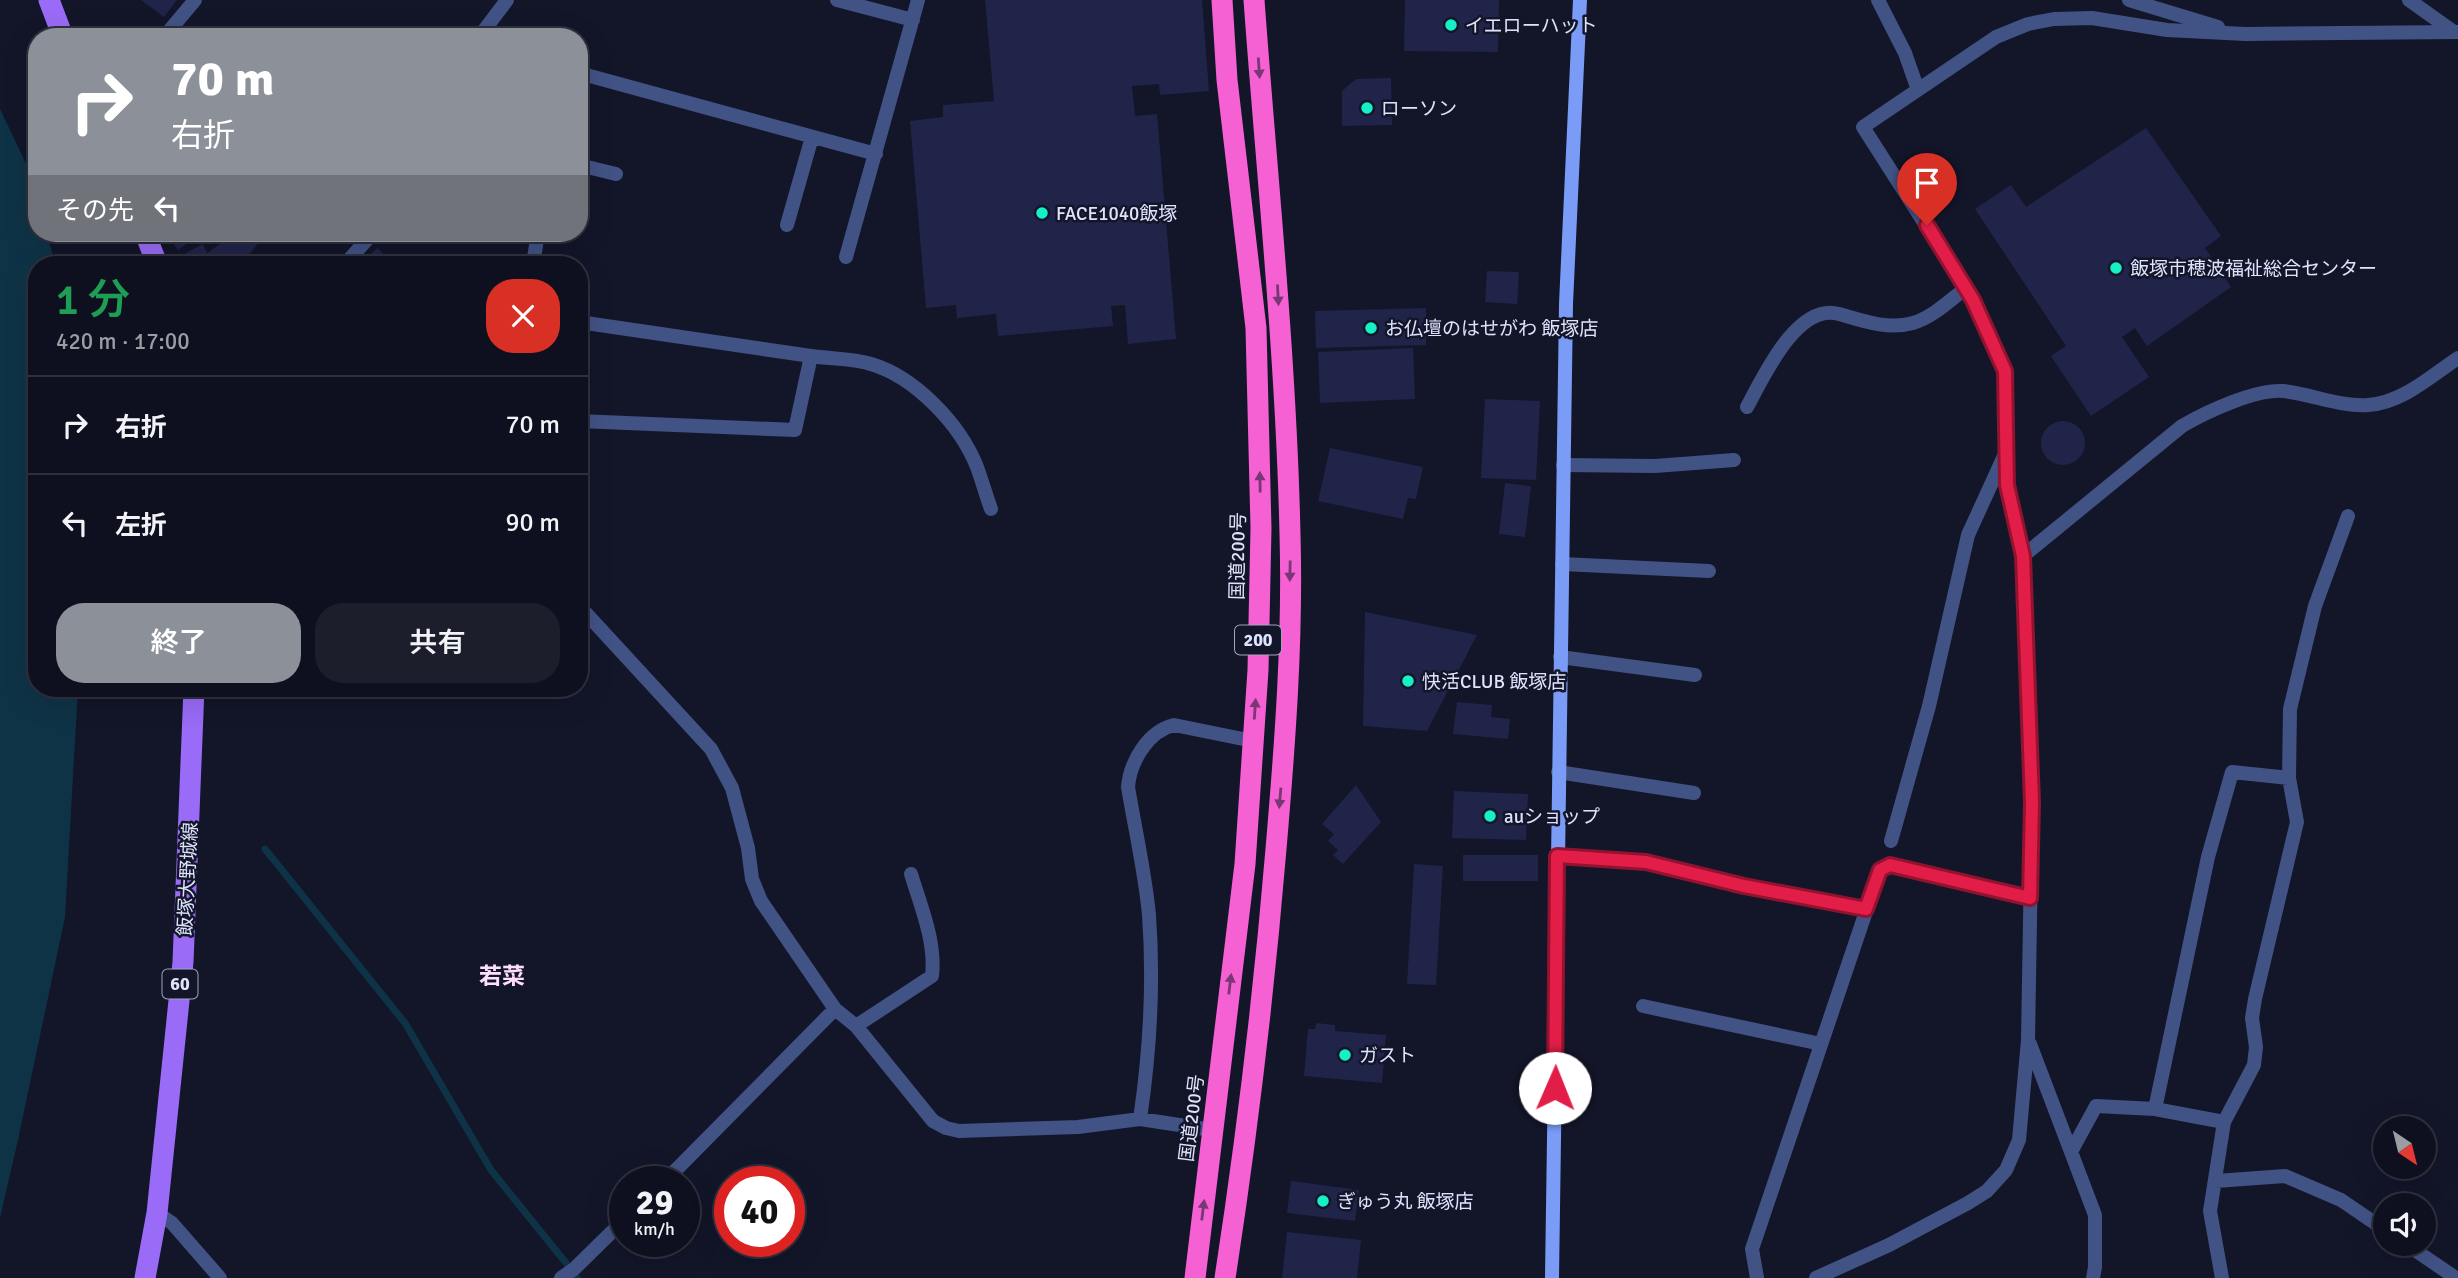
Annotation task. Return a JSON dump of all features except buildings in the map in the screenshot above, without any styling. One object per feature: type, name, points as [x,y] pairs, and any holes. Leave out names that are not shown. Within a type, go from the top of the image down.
[{"type":"highway","name":"国道200号","points":[[1195,1278],[1245,864],[1258,670],[1261,528],[1256,328],[1227,80],[1222,0]]},
{"type":"highway","name":"200","points":[[1225,1278],[1245,1151],[1261,1017],[1289,701],[1290,521],[1277,266],[1254,0]]},
{"type":"main road","points":[[49,0],[59,28]]},
{"type":"main road","name":"飯塚大野城線","points":[[145,1278],[157,1213],[183,962],[194,697]]},
{"type":"street","points":[[172,28],[195,0]]},
{"type":"street","points":[[486,28],[507,0]]},
{"type":"street","points":[[837,0],[913,20]]},
{"type":"street","points":[[846,257],[918,0]]},
{"type":"street","points":[[1552,1278],[1566,304],[1580,0]]},
{"type":"street","points":[[1878,0],[1905,53],[1917,90]]},
{"type":"street","points":[[2129,0],[2245,34]]},
{"type":"street","points":[[2409,0],[2456,32]]},
{"type":"street","points":[[1816,1278],[1889,1245],[1968,1203],[1987,1191],[2006,1170],[2019,1140],[2028,1040],[2032,802],[2023,556],[2007,485],[2005,371],[1966,288],[1863,127],[1996,37],[2028,24],[2054,19],[2092,18],[2167,30],[2245,34],[2456,32]]},
{"type":"street","points":[[588,75],[876,155]]},
{"type":"street","points":[[787,225],[811,137]]},
{"type":"street","points":[[588,167],[616,174]]},
{"type":"street","points":[[354,256],[366,242]]},
{"type":"street","points":[[1747,407],[1779,347],[1796,330],[1816,316],[1835,313],[1862,322],[1887,326],[1911,324],[1932,315],[1966,288]]},
{"type":"street","points":[[588,323],[869,363],[899,376],[920,390],[941,412],[976,465],[991,509]]},
{"type":"street","points":[[588,421],[795,430],[811,356]]},
{"type":"street","points":[[2023,556],[2182,426],[2208,411],[2263,393],[2280,391],[2367,406],[2392,400],[2458,358]]},
{"type":"street","points":[[1891,841],[1929,706],[1968,535],[2006,452]]},
{"type":"street","points":[[1563,465],[1655,466],[1734,460]]},
{"type":"street","points":[[2222,1278],[2210,1211],[2224,1122],[2253,1065],[2256,1047],[2252,1018],[2255,999],[2297,822],[2289,778],[2290,709],[2315,606],[2348,516]]},
{"type":"street","points":[[1562,564],[1709,571]]},
{"type":"street","points":[[588,615],[711,749],[732,788],[748,848],[752,879],[761,901],[835,1009],[856,1026],[933,1121],[959,1132],[1078,1127],[1140,1119],[1212,1130]]},
{"type":"street","points":[[1560,657],[1695,675]]},
{"type":"street","points":[[1140,1119],[1152,1006],[1149,914],[1128,787],[1129,774],[1148,740],[1165,727],[1174,725],[1253,741]]},
{"type":"street","points":[[1558,772],[1694,793]]},
{"type":"street","points":[[2155,1109],[2208,857],[2232,772],[2289,778]]},
{"type":"street","points":[[1557,856],[1646,862],[1744,886],[1866,909]]},
{"type":"street","points":[[1757,1278],[1752,1249],[1880,870],[1890,865],[2030,898]]},
{"type":"street","points":[[856,1026],[932,976],[934,959],[911,874]]},
{"type":"street","points":[[1643,1006],[1821,1044]]},
{"type":"street","points":[[679,1166],[835,1009]]},
{"type":"street","points":[[2028,1040],[2095,1215],[2093,1278]]},
{"type":"street","points":[[2072,1150],[2096,1106],[2155,1109],[2224,1122]]},
{"type":"street","points":[[2216,1181],[2285,1176],[2341,1200],[2373,1222]]},
{"type":"street","points":[[157,1213],[172,1223],[220,1278]]},
{"type":"street","points":[[561,1278],[609,1235]]},
{"type":"street","points":[[2424,1256],[2456,1278]]},
{"type":"water","points":[[0,109],[28,168],[28,242],[49,242],[53,256],[28,256],[28,697],[77,697],[65,917],[0,1218]]},
{"type":"waterway","points":[[265,849],[405,1023],[491,1170],[566,1263]]},
{"type":"place","name":"イエローハット","points":[[1451,25]]},
{"type":"place","name":"ローソン","points":[[1367,108]]},
{"type":"place","name":"FACE1040飯塚","points":[[1042,213]]},
{"type":"place","name":"飯塚市穂波福祉総合センター","points":[[2116,268]]},
{"type":"place","name":"お仏壇のはせがわ 飯塚店","points":[[1371,328]]},
{"type":"place","name":"快活CLUB 飯塚店","points":[[1408,681]]},
{"type":"place","name":"auショップ","points":[[1490,816]]},
{"type":"place","name":"ガスト","points":[[1345,1055]]},
{"type":"place","name":"ぎゅう丸 飯塚店","points":[[1323,1201]]},
{"type":"district","name":"若菜","points":[[502,976]]},
{"type":"route","points":[[1555,1088],[1557,856],[1646,862],[1744,886],[1866,909],[1880,870],[1890,865],[2030,898],[2032,802],[2023,556],[2007,485],[2005,371],[1973,300],[1927,225]]}]
